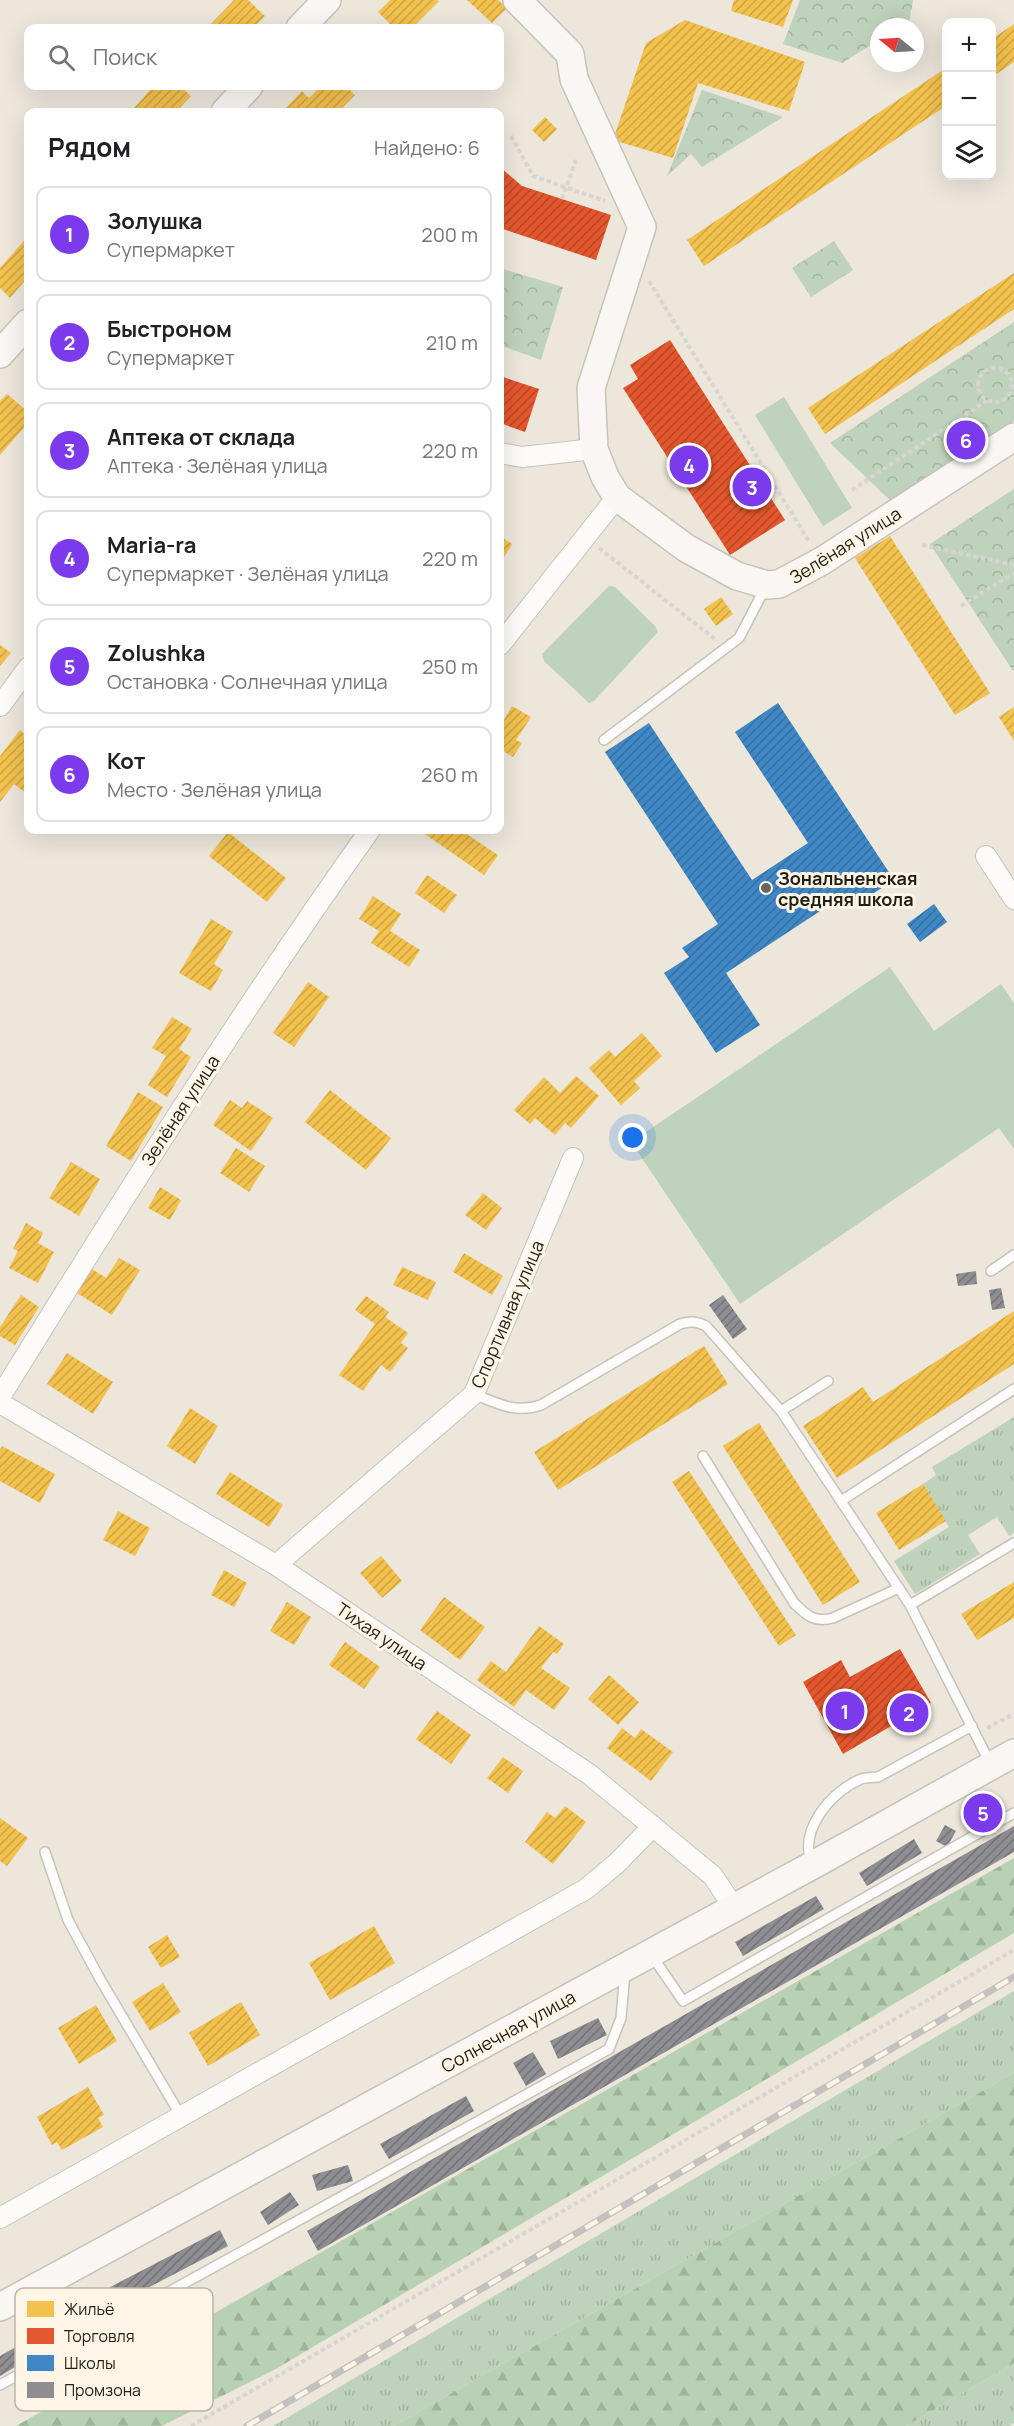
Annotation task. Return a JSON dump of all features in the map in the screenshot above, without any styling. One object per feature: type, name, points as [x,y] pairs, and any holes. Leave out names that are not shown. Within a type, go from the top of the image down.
[{"type":"street","points":[[504,640],[617,497],[605,477],[594,449],[591,388],[642,227],[574,80],[570,54],[517,0]]},
{"type":"street","points":[[303,24],[322,1]]},
{"type":"street","points":[[229,108],[245,90]]},
{"type":"street","points":[[0,354],[24,327]]},
{"type":"street","name":"Зелёная улица","points":[[617,497],[686,548],[737,576],[767,585],[779,584],[822,561],[1014,437]]},
{"type":"street","points":[[504,454],[522,457],[594,449]]},
{"type":"street","points":[[0,706],[24,673]]},
{"type":"street","name":"Зелёная улица","points":[[0,1396],[135,1179],[287,946],[367,834]]},
{"type":"street","points":[[986,856],[1014,899]]},
{"type":"street","name":"Спортивная улица","points":[[276,1565],[474,1394],[573,1158]]},
{"type":"street","name":"Тихая улица","points":[[0,1403],[276,1565],[589,1774],[713,1876],[734,1908]]},
{"type":"street","name":"Солнечная улица","points":[[35,2288],[651,1954],[1003,1759]]},
{"type":"street","points":[[0,2218],[586,1889],[617,1863],[653,1826]]},
{"type":"street","name":"Солнечная улица","points":[[0,2307],[15,2299]]},
{"type":"lane","points":[[604,740],[739,638],[767,585]]},
{"type":"lane","points":[[991,1271],[1014,1255]]},
{"type":"lane","points":[[474,1394],[507,1407],[530,1409],[541,1405],[689,1321],[706,1326],[781,1411],[910,1605],[974,1730],[1003,1759]]},
{"type":"lane","points":[[781,1411],[828,1381]]},
{"type":"lane","points":[[841,1501],[1014,1389]]},
{"type":"lane","points":[[703,1456],[794,1603],[812,1619],[823,1621],[833,1618],[899,1588]]},
{"type":"lane","points":[[910,1605],[1014,1543]]},
{"type":"lane","points":[[813,1865],[809,1856],[813,1828],[819,1814],[835,1796],[861,1779],[878,1777],[974,1730]]},
{"type":"lane","points":[[651,1954],[683,2001],[1014,1813]]},
{"type":"lane","points":[[45,1852],[68,1920],[181,2116]]},
{"type":"lane","points":[[176,2288],[609,2049],[621,2018],[626,1967]]},
{"type":"lane","points":[[0,2385],[15,2377]]},
{"type":"path","points":[[511,135],[533,176],[635,212]]},
{"type":"path","points":[[562,199],[576,160]]},
{"type":"path","points":[[633,255],[822,561]]},
{"type":"path","points":[[991,368],[1002,369],[1013,382],[1010,393],[1003,400],[988,400],[983,397],[979,386],[982,375],[991,368]]},
{"type":"path","points":[[852,490],[988,400]]},
{"type":"path","points":[[944,429],[953,437],[963,436],[968,426],[963,416]]},
{"type":"path","points":[[584,537],[726,648]]},
{"type":"path","points":[[922,545],[1014,565]]},
{"type":"path","points":[[961,606],[1014,573]]},
{"type":"path","points":[[974,1730],[1014,1714]]},
{"type":"path","points":[[191,2426],[1014,1950]]},
{"type":"green space","points":[[800,0],[913,0],[910,18],[870,18],[870,46],[842,63],[783,44]]},
{"type":"green space","points":[[702,90],[783,117],[702,167],[691,154],[667,176]]},
{"type":"green space","points":[[834,241],[853,270],[811,297],[792,268]]},
{"type":"green space","points":[[504,269],[563,287],[541,360],[504,346]]},
{"type":"green space","points":[[1014,322],[1014,421],[893,503],[830,443]]},
{"type":"green space","points":[[784,397],[852,508],[823,526],[755,415]]},
{"type":"green space","points":[[1014,489],[1014,670],[1013,671],[930,544]]},
{"type":"green space","points":[[609,586],[615,587],[655,626],[658,632],[594,701],[589,703],[544,661],[542,654]]},
{"type":"green space","points":[[890,967],[934,1031],[1001,984],[1014,1003],[1014,1149],[999,1128],[740,1304],[631,1142]]},
{"type":"green space","points":[[1014,1417],[1014,1533],[1009,1536],[997,1517],[968,1535],[980,1554],[915,1594],[894,1561],[949,1527],[923,1484],[936,1475],[932,1467]]},
{"type":"green space","points":[[1014,1858],[1014,1933],[274,2370],[213,2400],[213,2314]]},
{"type":"green space","points":[[1014,1991],[1014,2073],[394,2426],[273,2426]]},
{"type":"green space","points":[[1014,2073],[1014,2363],[906,2426],[394,2426]]},
{"type":"green space","points":[[1014,2363],[1014,2423],[1009,2426],[906,2426]]},
{"type":"green space","points":[[42,2411],[192,2411],[162,2426],[16,2426]]},
{"type":"building: Жильё","points":[[234,0],[248,0],[265,16],[257,24],[211,24]]},
{"type":"building: Жильё","points":[[390,0],[439,1],[416,24],[390,24],[378,12]]},
{"type":"building: Жильё","points":[[467,0],[498,0],[507,8],[492,23]]},
{"type":"building: Жильё","points":[[734,0],[793,0],[783,27],[731,11]]},
{"type":"building: Жильё","points":[[685,20],[805,62],[789,111],[698,83],[673,158],[613,140],[646,43]]},
{"type":"building: Жильё","points":[[1014,24],[1014,62],[996,74],[996,72],[996,36]]},
{"type":"building: Жильё","points":[[942,71],[942,109],[704,266],[687,240]]},
{"type":"building: Жильё","points":[[150,90],[184,90],[191,96],[180,108],[134,108]]},
{"type":"building: Жильё","points":[[317,90],[349,90],[355,95],[342,108],[286,108],[302,91],[309,98]]},
{"type":"building: Жильё","points":[[545,117],[557,129],[544,142],[532,130]]},
{"type":"building: Жильё","points":[[24,241],[24,282],[10,298],[0,288],[0,268]]},
{"type":"building: Жильё","points":[[1014,273],[1014,309],[825,434],[808,408]]},
{"type":"building: Жильё","points":[[7,394],[24,409],[24,428],[0,455],[0,401]]},
{"type":"building: Жильё","points":[[890,536],[990,693],[955,715],[855,558]]},
{"type":"building: Жильё","points":[[504,539],[512,544],[504,557]]},
{"type":"building: Жильё","points":[[721,597],[733,614],[716,626],[704,609]]},
{"type":"building: Жильё","points":[[0,645],[11,653],[0,666]]},
{"type":"building: Жильё","points":[[512,706],[531,717],[516,740],[522,743],[513,757],[504,751],[504,720]]},
{"type":"building: Жильё","points":[[1014,707],[1014,741],[999,717]]},
{"type":"building: Жильё","points":[[20,730],[24,734],[24,792],[14,784],[0,802],[0,756]]},
{"type":"building: Жильё","points":[[226,834],[231,834],[286,878],[267,902],[209,856]]},
{"type":"building: Жильё","points":[[425,834],[466,834],[498,855],[484,875]]},
{"type":"building: Жильё","points":[[427,875],[457,895],[444,913],[415,893]]},
{"type":"building: Жильё","points":[[373,896],[401,914],[390,931],[420,950],[409,967],[371,943],[379,931],[359,919]]},
{"type":"building: Жильё","points":[[211,919],[233,932],[214,964],[223,970],[211,991],[179,973]]},
{"type":"building: Жильё","points":[[308,982],[329,997],[294,1047],[273,1033]]},
{"type":"building: Жильё","points":[[172,1017],[192,1029],[179,1049],[191,1057],[167,1097],[148,1085],[166,1056],[152,1048]]},
{"type":"building: Жильё","points":[[642,1033],[662,1056],[634,1081],[640,1088],[621,1105],[589,1068],[609,1050],[615,1057]]},
{"type":"building: Жильё","points":[[576,1076],[599,1096],[571,1128],[565,1123],[555,1135],[535,1118],[530,1124],[514,1110],[544,1077],[560,1093]]},
{"type":"building: Жильё","points":[[330,1090],[391,1138],[366,1170],[305,1122]]},
{"type":"building: Жильё","points":[[138,1092],[163,1107],[131,1161],[106,1146]]},
{"type":"building: Жильё","points":[[230,1100],[242,1108],[247,1101],[273,1118],[251,1151],[213,1125]]},
{"type":"building: Жильё","points":[[236,1148],[265,1166],[249,1192],[220,1173]]},
{"type":"building: Жильё","points":[[71,1162],[100,1179],[79,1216],[49,1198]]},
{"type":"building: Жильё","points":[[160,1187],[181,1200],[170,1220],[148,1208]]},
{"type":"building: Жильё","points":[[483,1193],[502,1208],[486,1230],[465,1215]]},
{"type":"building: Жильё","points":[[26,1223],[43,1233],[38,1243],[54,1252],[38,1283],[9,1268],[18,1251],[13,1249]]},
{"type":"building: Жильё","points":[[464,1253],[503,1276],[492,1295],[453,1272]]},
{"type":"building: Жильё","points":[[119,1258],[140,1270],[112,1315],[77,1293],[92,1269],[106,1278]]},
{"type":"building: Жильё","points":[[402,1267],[436,1282],[428,1300],[393,1285]]},
{"type":"building: Жильё","points":[[21,1295],[39,1307],[15,1345],[0,1336],[0,1327]]},
{"type":"building: Жильё","points":[[366,1296],[389,1312],[385,1317],[408,1333],[401,1343],[408,1348],[390,1372],[381,1365],[363,1391],[339,1375],[375,1324],[355,1310]]},
{"type":"building: Жильё","points":[[1014,1311],[1014,1364],[837,1478],[803,1426],[863,1387],[873,1402]]},
{"type":"building: Жильё","points":[[704,1346],[728,1384],[558,1490],[534,1452]]},
{"type":"building: Жильё","points":[[67,1353],[113,1382],[93,1414],[47,1384]]},
{"type":"building: Жильё","points":[[190,1408],[218,1426],[195,1464],[167,1446]]},
{"type":"building: Жильё","points":[[759,1423],[860,1582],[823,1605],[723,1446]]},
{"type":"building: Жильё","points":[[2,1446],[55,1474],[40,1503],[0,1481]]},
{"type":"building: Жильё","points":[[689,1471],[796,1635],[779,1646],[672,1482]]},
{"type":"building: Жильё","points":[[230,1472],[283,1505],[269,1527],[216,1494]]},
{"type":"building: Жильё","points":[[923,1484],[946,1521],[899,1550],[876,1513]]},
{"type":"building: Жильё","points":[[118,1511],[150,1528],[135,1556],[103,1540]]},
{"type":"building: Жильё","points":[[381,1556],[402,1581],[382,1598],[360,1573]]},
{"type":"building: Жильё","points":[[224,1570],[247,1583],[234,1607],[211,1595]]},
{"type":"building: Жильё","points":[[1014,1582],[1014,1618],[977,1640],[961,1614]]},
{"type":"building: Жильё","points":[[444,1597],[485,1627],[460,1660],[420,1630]]},
{"type":"building: Жильё","points":[[287,1602],[311,1617],[294,1645],[270,1631]]},
{"type":"building: Жильё","points":[[539,1626],[564,1644],[557,1654],[553,1652],[541,1668],[570,1688],[554,1710],[526,1690],[514,1707],[477,1680],[491,1661],[506,1672]]},
{"type":"building: Жильё","points":[[345,1642],[380,1667],[364,1689],[329,1665]]},
{"type":"building: Жильё","points":[[609,1675],[639,1702],[618,1725],[588,1699]]},
{"type":"building: Жильё","points":[[437,1711],[471,1735],[451,1764],[416,1739]]},
{"type":"building: Жильё","points":[[622,1728],[635,1738],[641,1729],[673,1752],[651,1781],[607,1748]]},
{"type":"building: Жильё","points":[[503,1757],[523,1771],[508,1793],[487,1778]]},
{"type":"building: Жильё","points":[[565,1806],[586,1822],[553,1864],[525,1842],[547,1812],[555,1818]]},
{"type":"building: Жильё","points":[[0,1818],[28,1838],[7,1866],[0,1861]]},
{"type":"building: Жильё","points":[[374,1926],[395,1963],[330,2000],[309,1963]]},
{"type":"building: Жильё","points":[[167,1935],[180,1957],[161,1968],[148,1947]]},
{"type":"building: Жильё","points":[[163,1983],[181,2012],[150,2031],[132,2002]]},
{"type":"building: Жильё","points":[[241,2002],[260,2035],[208,2066],[189,2033]]},
{"type":"building: Жильё","points":[[96,2005],[117,2041],[79,2064],[58,2028]]},
{"type":"building: Жильё","points":[[88,2087],[104,2115],[98,2118],[103,2127],[62,2150],[57,2142],[52,2145],[37,2117]]},
{"type":"building: Торговля","points":[[504,170],[522,186],[611,215],[596,260],[504,229]]},
{"type":"building: Торговля","points":[[670,340],[785,520],[730,555],[623,388],[638,379],[630,365]]},
{"type":"building: Торговля","points":[[504,377],[539,389],[525,432],[504,424]]},
{"type":"building: Торговля","points":[[900,1649],[931,1703],[843,1754],[803,1682],[841,1660],[850,1677]]},
{"type":"building: Школы","name":"Зональненская средняя школа","points":[[778,703],[894,880],[851,908],[843,896],[726,973],[760,1025],[716,1053],[664,973],[689,957],[682,948],[718,924],[605,752],[649,723],[752,880],[808,843],[735,732]]},
{"type":"building: Школы","points":[[934,904],[947,922],[920,942],[907,924]]},
{"type":"building: Промзона","points":[[976,1271],[977,1284],[958,1286],[956,1274]]},
{"type":"building: Промзона","points":[[1001,1288],[1005,1308],[992,1310],[989,1290]]},
{"type":"building: Промзона","points":[[723,1295],[747,1329],[733,1339],[709,1305]]},
{"type":"building: Промзона","points":[[945,1825],[956,1831],[947,1847],[936,1841]]},
{"type":"building: Промзона","points":[[1014,1826],[1014,1852],[318,2251],[307,2231]]},
{"type":"building: Промзона","points":[[914,1839],[922,1853],[867,1886],[859,1873]]},
{"type":"building: Промзона","points":[[816,1896],[824,1909],[743,1956],[735,1942]]},
{"type":"building: Промзона","points":[[598,2018],[607,2035],[558,2059],[550,2041]]},
{"type":"building: Промзона","points":[[533,2052],[546,2074],[526,2086],[513,2063]]},
{"type":"building: Промзона","points":[[466,2096],[474,2111],[389,2159],[380,2144]]},
{"type":"building: Промзона","points":[[348,2165],[353,2181],[317,2191],[312,2175]]},
{"type":"building: Промзона","points":[[290,2192],[299,2205],[268,2225],[260,2212]]},
{"type":"building: Промзона","points":[[220,2230],[228,2246],[148,2288],[108,2288]]},
{"type":"building: Промзона","points":[[15,2347],[15,2367],[0,2376],[0,2356]]},
{"type":"railway","points":[[247,2426],[1014,1977]]},
{"type":"place","name":"Кот","points":[[966,440]]},
{"type":"place","name":"Maria-ra","points":[[689,465]]},
{"type":"place","name":"Аптека от склада","points":[[752,487]]},
{"type":"place","name":"Зональненская средняя школа","points":[[766,888]]},
{"type":"place","name":"Золушка","points":[[845,1711]]},
{"type":"place","name":"Быстроном","points":[[909,1713]]},
{"type":"place","name":"Zolushka","points":[[983,1813]]}]
